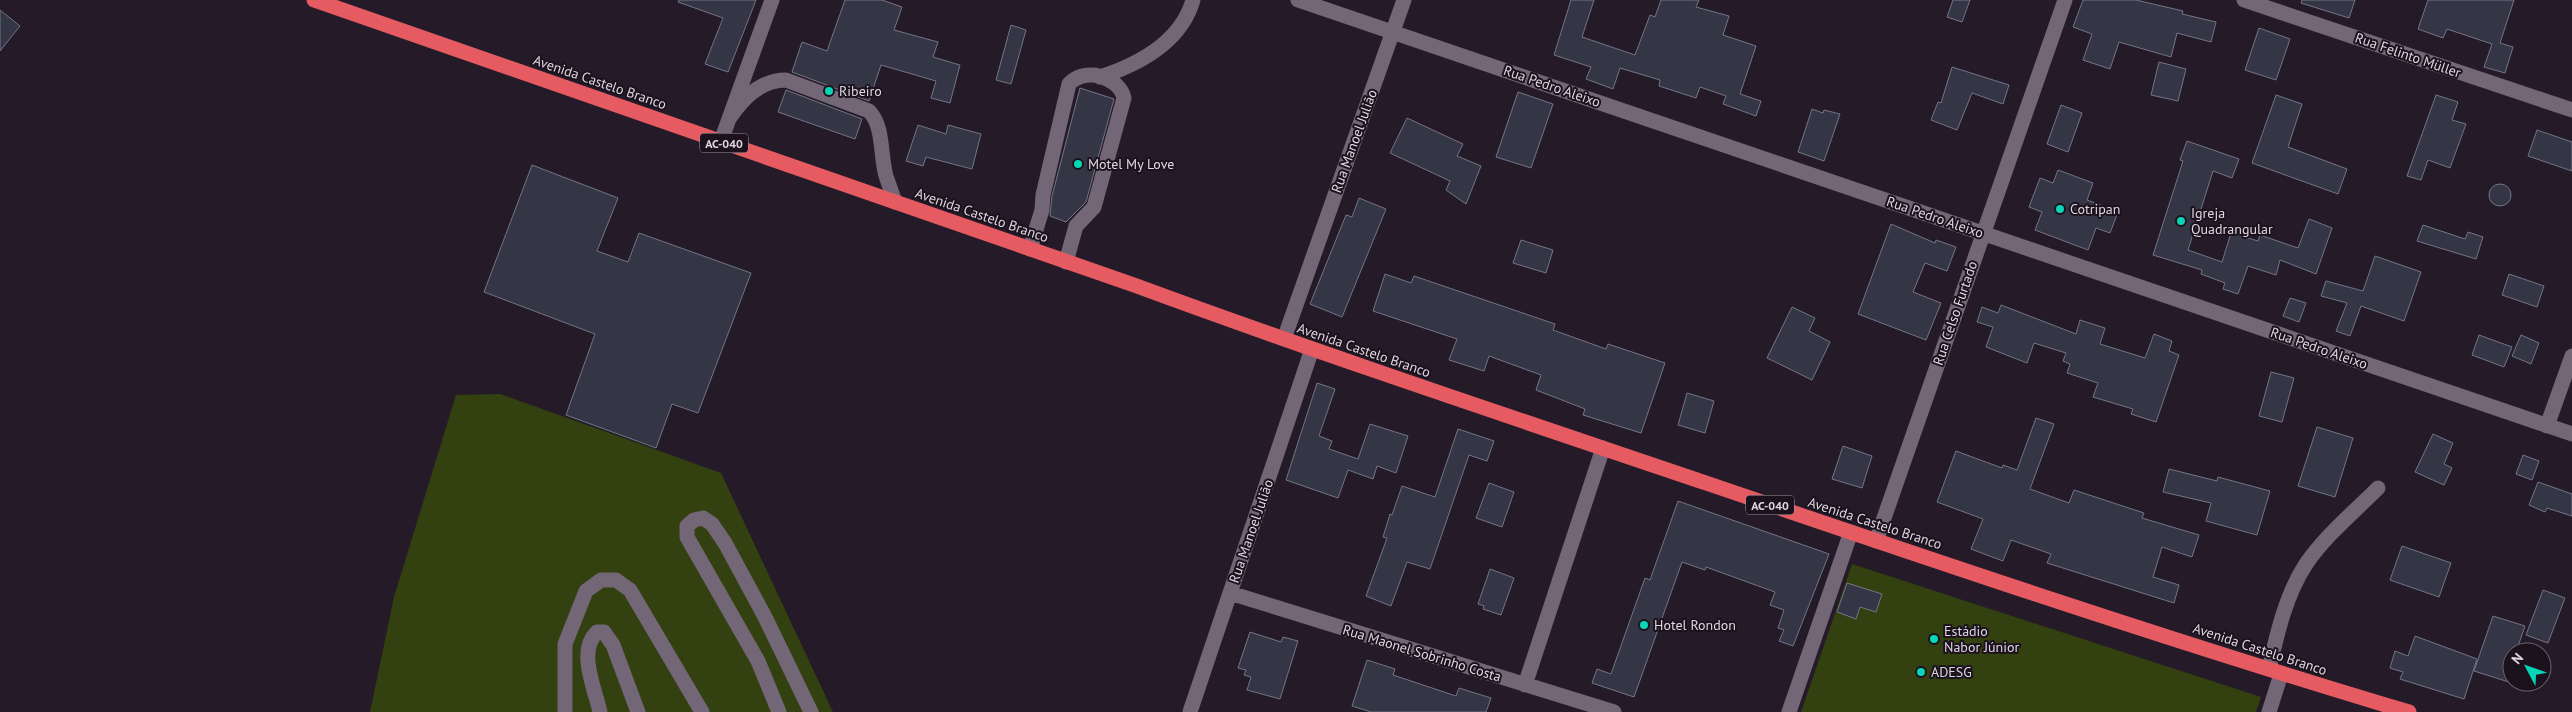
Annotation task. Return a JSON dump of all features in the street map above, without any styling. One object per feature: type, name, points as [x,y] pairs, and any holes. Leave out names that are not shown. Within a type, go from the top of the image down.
[{"type":"highway","name":"Avenida Castelo Branco","points":[[314,0],[896,202],[1284,340],[1876,541],[2275,671],[2410,712]]},
{"type":"street","points":[[720,141],[772,0]]},
{"type":"street","points":[[1100,78],[1141,61],[1164,43],[1178,31],[1189,15],[1194,0]]},
{"type":"street","name":"Rua Pedro Aleixo","points":[[1298,0],[2572,434]]},
{"type":"street","name":"Rua Manoel Julião","points":[[1284,340],[1404,0]]},
{"type":"street","name":"Rua Celso Furtado","points":[[1876,541],[2065,0]]},
{"type":"street","name":"Rua Felinto Müller","points":[[2244,0],[2572,110]]},
{"type":"street","points":[[1030,249],[1042,210],[1043,196],[1070,84],[1075,78],[1084,75],[1114,81],[1122,88],[1124,98],[1094,207],[1076,226],[1066,262]]},
{"type":"street","points":[[729,119],[743,100],[774,80],[786,80],[869,111],[877,123],[886,176],[896,202]]},
{"type":"street","name":"Rua Manoel Julião","points":[[1190,712],[1312,349]]},
{"type":"street","points":[[2547,426],[2572,356]]},
{"type":"street","points":[[1525,685],[1603,448]]},
{"type":"street","points":[[2269,712],[2275,671],[2293,588],[2305,565],[2320,545],[2378,488]]},
{"type":"street","points":[[779,712],[758,661],[688,537],[687,526],[694,520],[702,518],[712,524],[725,543],[765,617],[811,712]]},
{"type":"street","points":[[1789,712],[1851,532]]},
{"type":"street","points":[[565,712],[565,644],[586,591],[601,580],[616,580],[630,590],[702,712]]},
{"type":"street","name":"Rua Maonel Sobrinho Costa","points":[[1230,593],[1614,712]]},
{"type":"street","points":[[600,712],[588,660],[588,646],[591,638],[597,632],[604,632],[613,645],[638,712]]},
{"type":"green space","points":[[500,394],[721,473],[833,712],[370,712],[394,597],[456,395]]},
{"type":"green space","name":"Estádio Nabor Júnior","points":[[1852,564],[2261,697],[2256,712],[1801,712]]},
{"type":"building","points":[[679,0],[756,0],[728,72],[705,64],[723,18],[678,2]]},
{"type":"building","points":[[845,0],[882,0],[902,7],[894,30],[938,42],[933,57],[960,65],[950,103],[931,98],[936,81],[881,65],[869,101],[792,72],[802,42],[827,51]]},
{"type":"building","points":[[1571,0],[1594,0],[1582,37],[1635,55],[1650,15],[1655,17],[1661,0],[1699,0],[1696,7],[1729,16],[1723,35],[1756,46],[1740,94],[1761,101],[1756,116],[1723,104],[1726,96],[1700,87],[1696,98],[1659,86],[1660,80],[1620,68],[1613,89],[1586,79],[1591,67],[1554,55]]},
{"type":"building","points":[[1953,0],[1970,0],[1962,22],[1947,17]]},
{"type":"building","points":[[2083,0],[2136,0],[2183,11],[2182,14],[2216,22],[2211,42],[2177,33],[2171,57],[2119,42],[2110,69],[2083,60],[2092,34],[2073,27]]},
{"type":"building","points":[[2302,0],[2355,0],[2349,18],[2301,3]]},
{"type":"building","points":[[2428,0],[2514,0],[2500,43],[2513,47],[2505,73],[2484,67],[2492,44],[2447,29],[2443,38],[2418,29]]},
{"type":"building","points":[[0,10],[20,26],[0,51]]},
{"type":"building","points":[[1011,25],[1026,30],[1011,84],[996,80]]},
{"type":"building","points":[[2259,28],[2290,39],[2276,80],[2245,70]]},
{"type":"building","points":[[2159,62],[2186,69],[2178,101],[2151,95]]},
{"type":"building","points":[[1952,67],[2009,85],[2003,104],[1972,93],[1957,130],[1931,120],[1938,102],[1941,103]]},
{"type":"building","name":"Motel My Love","points":[[1080,88],[1114,99],[1086,202],[1066,222],[1050,216],[1052,196]]},
{"type":"building","points":[[786,90],[862,119],[855,139],[778,112]]},
{"type":"building","points":[[1518,92],[1553,104],[1531,168],[1496,157]]},
{"type":"building","points":[[2276,95],[2302,104],[2288,147],[2347,169],[2338,194],[2252,163]]},
{"type":"building","points":[[2436,95],[2458,102],[2452,120],[2466,124],[2450,168],[2428,160],[2421,180],[2407,176]]},
{"type":"building","points":[[2061,105],[2082,113],[2068,152],[2047,144]]},
{"type":"building","points":[[1812,109],[1823,113],[1824,110],[1840,114],[1824,161],[1798,152]]},
{"type":"building","points":[[1407,118],[1463,144],[1457,156],[1481,166],[1466,204],[1446,190],[1450,181],[1390,153]]},
{"type":"building","points":[[918,125],[946,134],[948,125],[981,134],[972,169],[926,157],[923,166],[906,161]]},
{"type":"building","points":[[2537,130],[2572,142],[2572,171],[2528,156]]},
{"type":"building","points":[[2187,141],[2239,159],[2232,178],[2213,171],[2188,250],[2222,262],[2231,233],[2258,241],[2260,235],[2298,248],[2309,219],[2332,228],[2316,274],[2280,260],[2276,275],[2248,266],[2238,294],[2223,289],[2225,283],[2201,274],[2202,270],[2153,255],[2183,161],[2180,160]]},
{"type":"building","points":[[532,165],[618,198],[597,251],[628,262],[639,233],[751,273],[698,413],[672,404],[656,448],[566,415],[595,334],[484,292]]},
{"type":"building","name":"Cotripan","points":[[2058,170],[2093,183],[2087,200],[2118,212],[2110,233],[2096,228],[2088,250],[2035,230],[2042,212],[2029,207],[2040,178],[2053,183]]},
{"type":"building","points":[[2496,184],[2504,184],[2511,191],[2511,199],[2504,206],[2496,206],[2489,199],[2489,191]]},
{"type":"building","points":[[1359,198],[1386,209],[1342,317],[1310,304],[1346,215],[1352,217]]},
{"type":"building","points":[[1891,224],[1935,243],[1936,240],[1956,247],[1947,271],[1925,263],[1913,292],[1941,303],[1926,340],[1858,314]]},
{"type":"building","points":[[2423,225],[2465,239],[2468,232],[2483,237],[2476,259],[2417,241]]},
{"type":"building","points":[[1521,240],[1553,250],[1546,273],[1513,263]]},
{"type":"building","points":[[2375,256],[2421,272],[2404,321],[2361,306],[2350,336],[2336,331],[2347,303],[2321,296],[2326,281],[2363,291]]},
{"type":"building","points":[[1385,274],[1411,283],[1414,276],[1555,324],[1553,330],[1606,349],[1608,344],[1665,363],[1641,433],[1583,415],[1585,409],[1536,390],[1541,375],[1489,356],[1484,371],[1449,360],[1457,339],[1373,311]]},
{"type":"building","points":[[2509,274],[2544,286],[2537,307],[2502,295]]},
{"type":"building","points":[[2290,298],[2306,303],[2299,322],[2283,316]]},
{"type":"building","points":[[2001,305],[2076,334],[2080,320],[2105,328],[2100,344],[2145,358],[2154,334],[2172,341],[2169,351],[2179,355],[2156,422],[2131,414],[2133,409],[2093,397],[2098,383],[2067,373],[2070,364],[2063,361],[2066,353],[2034,343],[2027,363],[1986,347],[1993,327],[1977,322],[1982,307],[1998,313]]},
{"type":"building","points":[[1792,307],[1815,318],[1809,331],[1830,342],[1812,380],[1767,358]]},
{"type":"building","points":[[2479,335],[2512,347],[2504,367],[2472,355]]},
{"type":"building","points":[[2521,335],[2539,343],[2531,364],[2512,356]]},
{"type":"building","points":[[2271,372],[2294,378],[2282,422],[2259,416]]},
{"type":"building","points":[[1317,383],[1335,389],[1319,436],[1332,441],[1329,449],[1358,459],[1370,424],[1408,436],[1396,473],[1377,466],[1373,479],[1348,470],[1338,498],[1286,480]]},
{"type":"building","points":[[1687,393],[1714,401],[1705,433],[1678,425]]},
{"type":"building","points":[[2036,418],[2054,424],[2030,489],[2069,503],[2074,490],[2144,513],[2142,518],[2199,535],[2192,557],[2162,547],[2153,577],[2179,585],[2174,603],[2047,563],[2051,554],[2011,540],[2003,561],[1971,549],[1983,519],[1937,502],[1956,451],[2002,468],[2003,465],[2017,470]]},
{"type":"building","points":[[2317,427],[2353,438],[2335,497],[2298,486]]},
{"type":"building","points":[[1458,429],[1494,441],[1487,461],[1469,455],[1430,569],[1407,562],[1391,606],[1366,596],[1387,538],[1383,537],[1390,514],[1392,515],[1402,486],[1435,497]]},
{"type":"building","points":[[2433,434],[2453,443],[2444,464],[2452,468],[2444,485],[2415,472]]},
{"type":"building","points":[[1843,446],[1872,456],[1862,488],[1832,479]]},
{"type":"building","points":[[2523,455],[2539,461],[2532,480],[2516,474]]},
{"type":"building","points":[[2169,469],[2217,481],[2218,477],[2270,491],[2257,535],[2206,521],[2211,503],[2163,492]]},
{"type":"building","points":[[2538,482],[2572,494],[2572,516],[2547,508],[2545,512],[2529,505]]},
{"type":"building","points":[[1489,483],[1514,492],[1502,527],[1476,518]]},
{"type":"building","points":[[1678,501],[1829,554],[1793,646],[1779,641],[1784,630],[1778,628],[1784,610],[1770,605],[1775,592],[1706,567],[1705,570],[1682,562],[1634,697],[1592,683],[1597,669],[1611,674],[1645,578],[1650,580]]},
{"type":"building","points":[[2402,546],[2451,563],[2439,597],[2390,580]]},
{"type":"building","points":[[1490,569],[1514,578],[1501,615],[1483,609],[1484,606],[1478,604]]},
{"type":"building","points":[[1847,583],[1882,594],[1876,612],[1860,607],[1856,619],[1837,612]]},
{"type":"building","points":[[2543,590],[2565,598],[2548,642],[2526,635]]},
{"type":"building","points":[[2493,616],[2525,626],[2519,642],[2502,642],[2502,680],[2474,671]]},
{"type":"building","points":[[1250,632],[1281,642],[1283,637],[1298,641],[1280,699],[1247,690],[1251,677],[1244,675],[1246,670],[1238,668]]},
{"type":"building","points":[[2415,636],[2477,659],[2464,699],[2400,679],[2403,672],[2390,668],[2395,651],[2408,656]]},
{"type":"building","points":[[1367,660],[1395,669],[1393,675],[1456,696],[1459,688],[1491,698],[1486,712],[1371,712],[1352,706]]},
{"type":"place","name":"Ribeiro","points":[[829,91]]},
{"type":"place","name":"Motel My Love","points":[[1078,164]]},
{"type":"place","name":"Cotripan","points":[[2060,209]]},
{"type":"place","name":"Igreja Quadrangular","points":[[2181,221]]},
{"type":"place","name":"Hotel Rondon","points":[[1644,625]]},
{"type":"place","name":"Estádio Nabor Júnior","points":[[1934,639]]},
{"type":"place","name":"ADESG","points":[[1921,672]]}]
